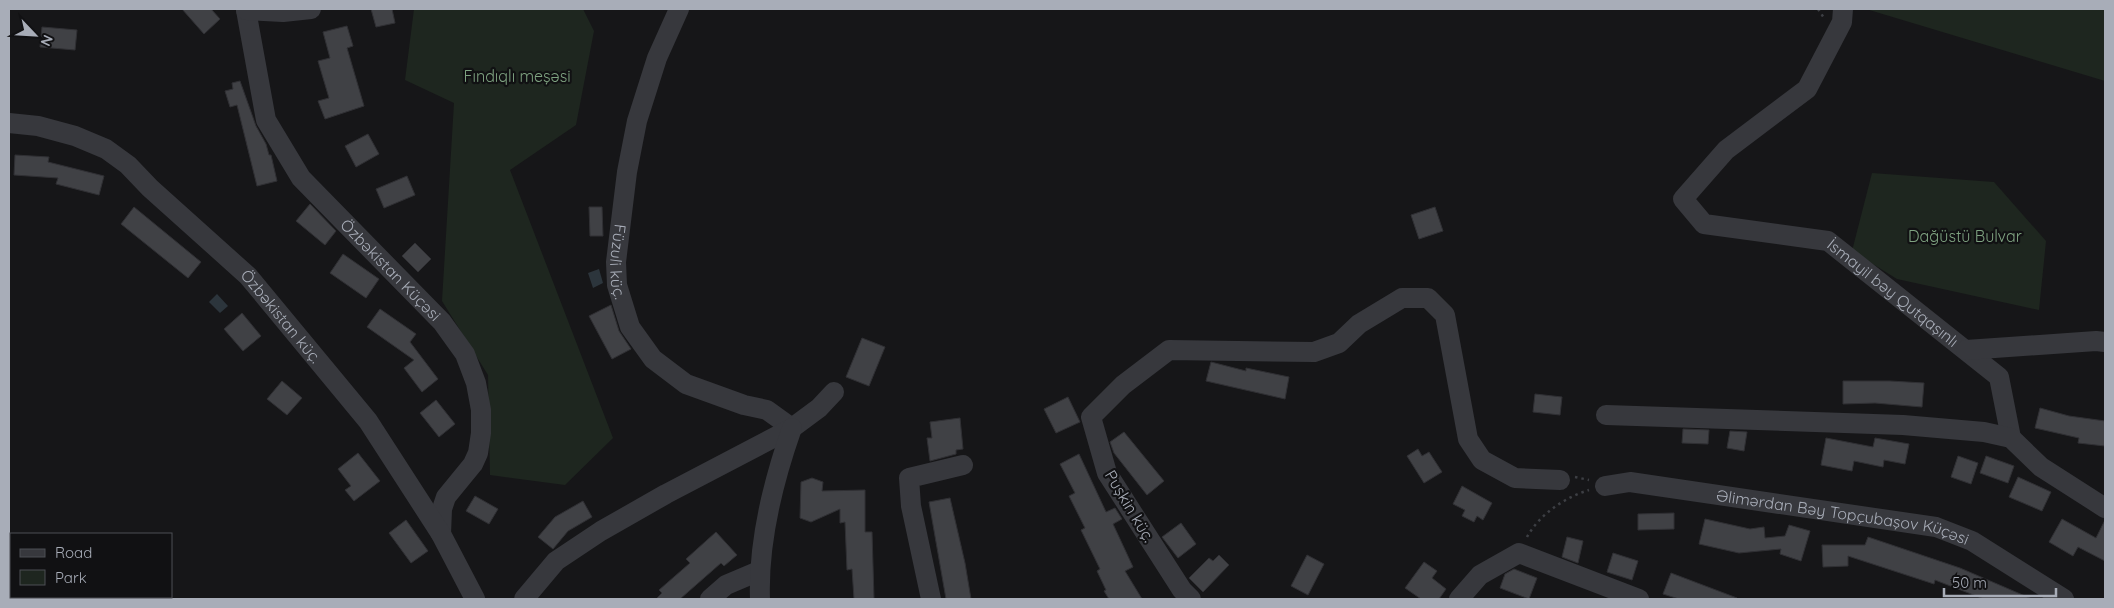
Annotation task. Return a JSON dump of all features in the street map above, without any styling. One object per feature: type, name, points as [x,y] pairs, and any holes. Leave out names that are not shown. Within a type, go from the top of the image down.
[{"type":"street","points":[[246,10],[283,12],[311,9]]},
{"type":"street","name":"Füzuli küç.","points":[[679,9],[657,58],[634,137],[627,172],[616,262],[618,292],[630,327],[653,359],[686,384],[766,410],[792,428]]},
{"type":"street","name":"İsmayil bəy Qutqaşınlı","points":[[1843,9],[1842,22],[1807,89],[1726,150],[1683,199],[1704,224],[1828,241],[1999,377],[2011,438]]},
{"type":"street","name":"Özbəkistan Küçəsi","points":[[246,10],[266,120],[301,178],[442,322],[464,354],[476,383],[481,410],[482,433],[478,453],[473,464],[446,497],[442,509],[441,534]]},
{"type":"street","name":"Özbəkistan küç.","points":[[9,123],[38,126],[75,136],[106,149],[128,166],[248,276],[368,421],[441,534],[475,599]]},
{"type":"street","name":"Puşkin küç.","points":[[1191,599],[1182,590],[1107,473],[1091,418],[1123,385],[1169,350],[1314,352],[1339,344],[1359,324],[1402,298],[1428,298],[1445,315],[1468,439],[1482,460],[1514,478],[1560,480]]},
{"type":"street","points":[[1966,350],[2096,340],[2105,342]]},
{"type":"street","points":[[524,599],[556,561],[601,531],[666,494],[792,428],[819,408],[834,392]]},
{"type":"street","points":[[1606,416],[1903,425],[1984,432],[2011,438],[2041,467],[2105,508]]},
{"type":"street","points":[[760,599],[759,571],[778,468],[792,428]]},
{"type":"street","points":[[931,599],[911,506],[909,478],[963,465]]},
{"type":"street","name":"Əlimərdan Bəy Topçubaşov Küçəsi","points":[[1605,486],[1630,482],[1936,527],[1972,541],[2064,599]]},
{"type":"street","points":[[1459,599],[1480,575],[1519,553],[1639,599]]},
{"type":"street","points":[[710,599],[726,584],[759,571]]},
{"type":"path","points":[[1560,480],[1580,477],[1605,486]]},
{"type":"path","points":[[1519,553],[1532,528],[1556,507],[1577,494],[1605,486]]},
{"type":"green space","name":"Fındıqlı meşəsi","points":[[414,9],[583,9],[594,31],[576,125],[510,170],[613,438],[565,485],[490,475],[488,375],[442,301],[454,103],[405,80]]},
{"type":"green space","points":[[1866,9],[2105,9],[2105,81]]},
{"type":"green space","name":"Dağüstü Bulvar","points":[[1872,173],[1994,182],[2046,241],[2039,310],[1897,279],[1852,251]]},
{"type":"shaded area","points":[[599,269],[603,283],[593,288],[588,273]]},
{"type":"shaded area","points":[[217,294],[228,306],[220,313],[209,302]]},
{"type":"building","points":[[182,9],[211,9],[220,19],[204,34]]},
{"type":"building","points":[[371,9],[392,9],[395,23],[376,27]]},
{"type":"building","points":[[347,26],[353,46],[347,48],[364,106],[325,119],[318,101],[329,98],[318,61],[330,58],[323,32]]},
{"type":"building","points":[[42,27],[77,30],[75,50],[40,47]]},
{"type":"building","points":[[240,81],[256,126],[266,144],[269,155],[271,155],[277,181],[257,186],[237,105],[230,107],[225,91],[233,89],[232,83]]},
{"type":"building","points":[[368,134],[379,154],[356,167],[345,146]]},
{"type":"building","points":[[15,155],[49,157],[48,162],[104,176],[99,195],[56,184],[58,178],[14,175]]},
{"type":"building","points":[[407,176],[415,195],[384,208],[376,189]]},
{"type":"building","points":[[310,204],[336,231],[325,245],[296,221]]},
{"type":"building","points":[[134,207],[201,262],[188,278],[121,224]]},
{"type":"building","points":[[589,207],[602,207],[603,236],[590,236]]},
{"type":"building","points":[[1435,207],[1443,231],[1419,239],[1411,215]]},
{"type":"building","points":[[415,243],[431,259],[418,272],[402,256]]},
{"type":"building","points":[[343,254],[379,279],[366,298],[330,273]]},
{"type":"building","points":[[611,305],[619,331],[631,349],[612,359],[589,316]]},
{"type":"building","points":[[380,309],[416,334],[410,342],[438,379],[422,392],[404,368],[414,360],[367,327]]},
{"type":"building","points":[[242,313],[261,336],[243,351],[224,329]]},
{"type":"building","points":[[862,338],[885,347],[869,386],[846,377]]},
{"type":"building","points":[[1211,362],[1246,371],[1246,368],[1289,377],[1285,399],[1206,381]]},
{"type":"building","points":[[282,381],[302,398],[287,415],[267,399]]},
{"type":"building","points":[[1843,381],[1924,383],[1922,407],[1875,403],[1843,404]]},
{"type":"building","points":[[1535,394],[1562,397],[1560,415],[1533,412]]},
{"type":"building","points":[[1068,397],[1080,422],[1056,433],[1044,409]]},
{"type":"building","points":[[436,400],[455,424],[439,437],[420,413]]},
{"type":"building","points":[[2040,408],[2069,416],[2105,421],[2105,446],[2078,443],[2079,438],[2035,428]]},
{"type":"building","points":[[960,418],[963,449],[956,450],[956,454],[930,461],[927,438],[932,438],[930,422]]},
{"type":"building","points":[[1683,429],[1709,430],[1708,444],[1682,443]]},
{"type":"building","points":[[1730,431],[1747,432],[1744,451],[1727,448]]},
{"type":"building","points":[[1124,432],[1164,481],[1147,495],[1114,453],[1110,442]]},
{"type":"building","points":[[1826,438],[1873,447],[1875,438],[1909,444],[1905,464],[1884,460],[1883,467],[1854,461],[1852,471],[1821,465]]},
{"type":"building","points":[[1418,449],[1422,456],[1429,452],[1442,472],[1424,483],[1407,456]]},
{"type":"building","points":[[358,453],[380,481],[354,501],[345,490],[351,486],[338,469]]},
{"type":"building","points":[[1079,454],[1106,512],[1115,508],[1122,519],[1113,524],[1133,567],[1125,571],[1142,599],[1109,599],[1104,591],[1106,590],[1097,571],[1100,569],[1081,530],[1085,528],[1069,496],[1075,493],[1060,464]]},
{"type":"building","points":[[1958,456],[1978,463],[1971,484],[1951,477]]},
{"type":"building","points":[[1986,456],[2014,466],[2008,483],[1980,473]]},
{"type":"building","points":[[2018,477],[2051,492],[2042,511],[2009,497]]},
{"type":"building","points":[[812,478],[823,482],[822,491],[865,490],[865,532],[872,532],[874,599],[854,599],[852,569],[847,570],[845,522],[840,523],[840,509],[811,522],[800,518],[801,482]]},
{"type":"building","points":[[1462,486],[1492,503],[1483,520],[1477,516],[1474,522],[1462,516],[1465,510],[1453,504]]},
{"type":"building","points":[[475,496],[498,509],[489,524],[466,511]]},
{"type":"building","points":[[950,498],[971,599],[946,599],[929,502]]},
{"type":"building","points":[[583,501],[592,517],[568,531],[553,549],[538,537],[555,517]]},
{"type":"building","points":[[1674,513],[1674,529],[1638,530],[1638,514]]},
{"type":"building","points":[[1705,519],[1750,529],[1764,527],[1765,538],[1785,536],[1789,525],[1810,531],[1801,561],[1780,554],[1781,549],[1739,553],[1699,544]]},
{"type":"building","points":[[2062,519],[2096,538],[2105,520],[2105,561],[2078,547],[2073,556],[2049,542]]},
{"type":"building","points":[[406,520],[428,551],[411,563],[389,533]]},
{"type":"building","points":[[1181,523],[1196,544],[1178,558],[1162,537]]},
{"type":"building","points":[[716,532],[737,555],[724,566],[721,563],[680,599],[656,599],[662,593],[659,590],[690,563],[686,559]]},
{"type":"building","points":[[1567,537],[1583,541],[1578,563],[1562,557]]},
{"type":"building","points":[[1868,537],[1960,568],[2032,599],[1984,599],[1935,580],[1934,584],[1848,556],[1848,566],[1823,567],[1822,545],[1865,545]]},
{"type":"building","points":[[1613,553],[1638,561],[1632,580],[1607,572]]},
{"type":"building","points":[[1219,555],[1229,565],[1203,592],[1189,578],[1209,558],[1213,561]]},
{"type":"building","points":[[1307,555],[1324,564],[1308,595],[1291,586]]},
{"type":"building","points":[[1424,562],[1437,571],[1432,578],[1446,589],[1439,599],[1421,599],[1405,588]]},
{"type":"building","points":[[1514,569],[1537,578],[1529,599],[1500,588],[1505,574]]},
{"type":"building","points":[[1671,573],[1737,599],[1679,599],[1663,594]]}]
